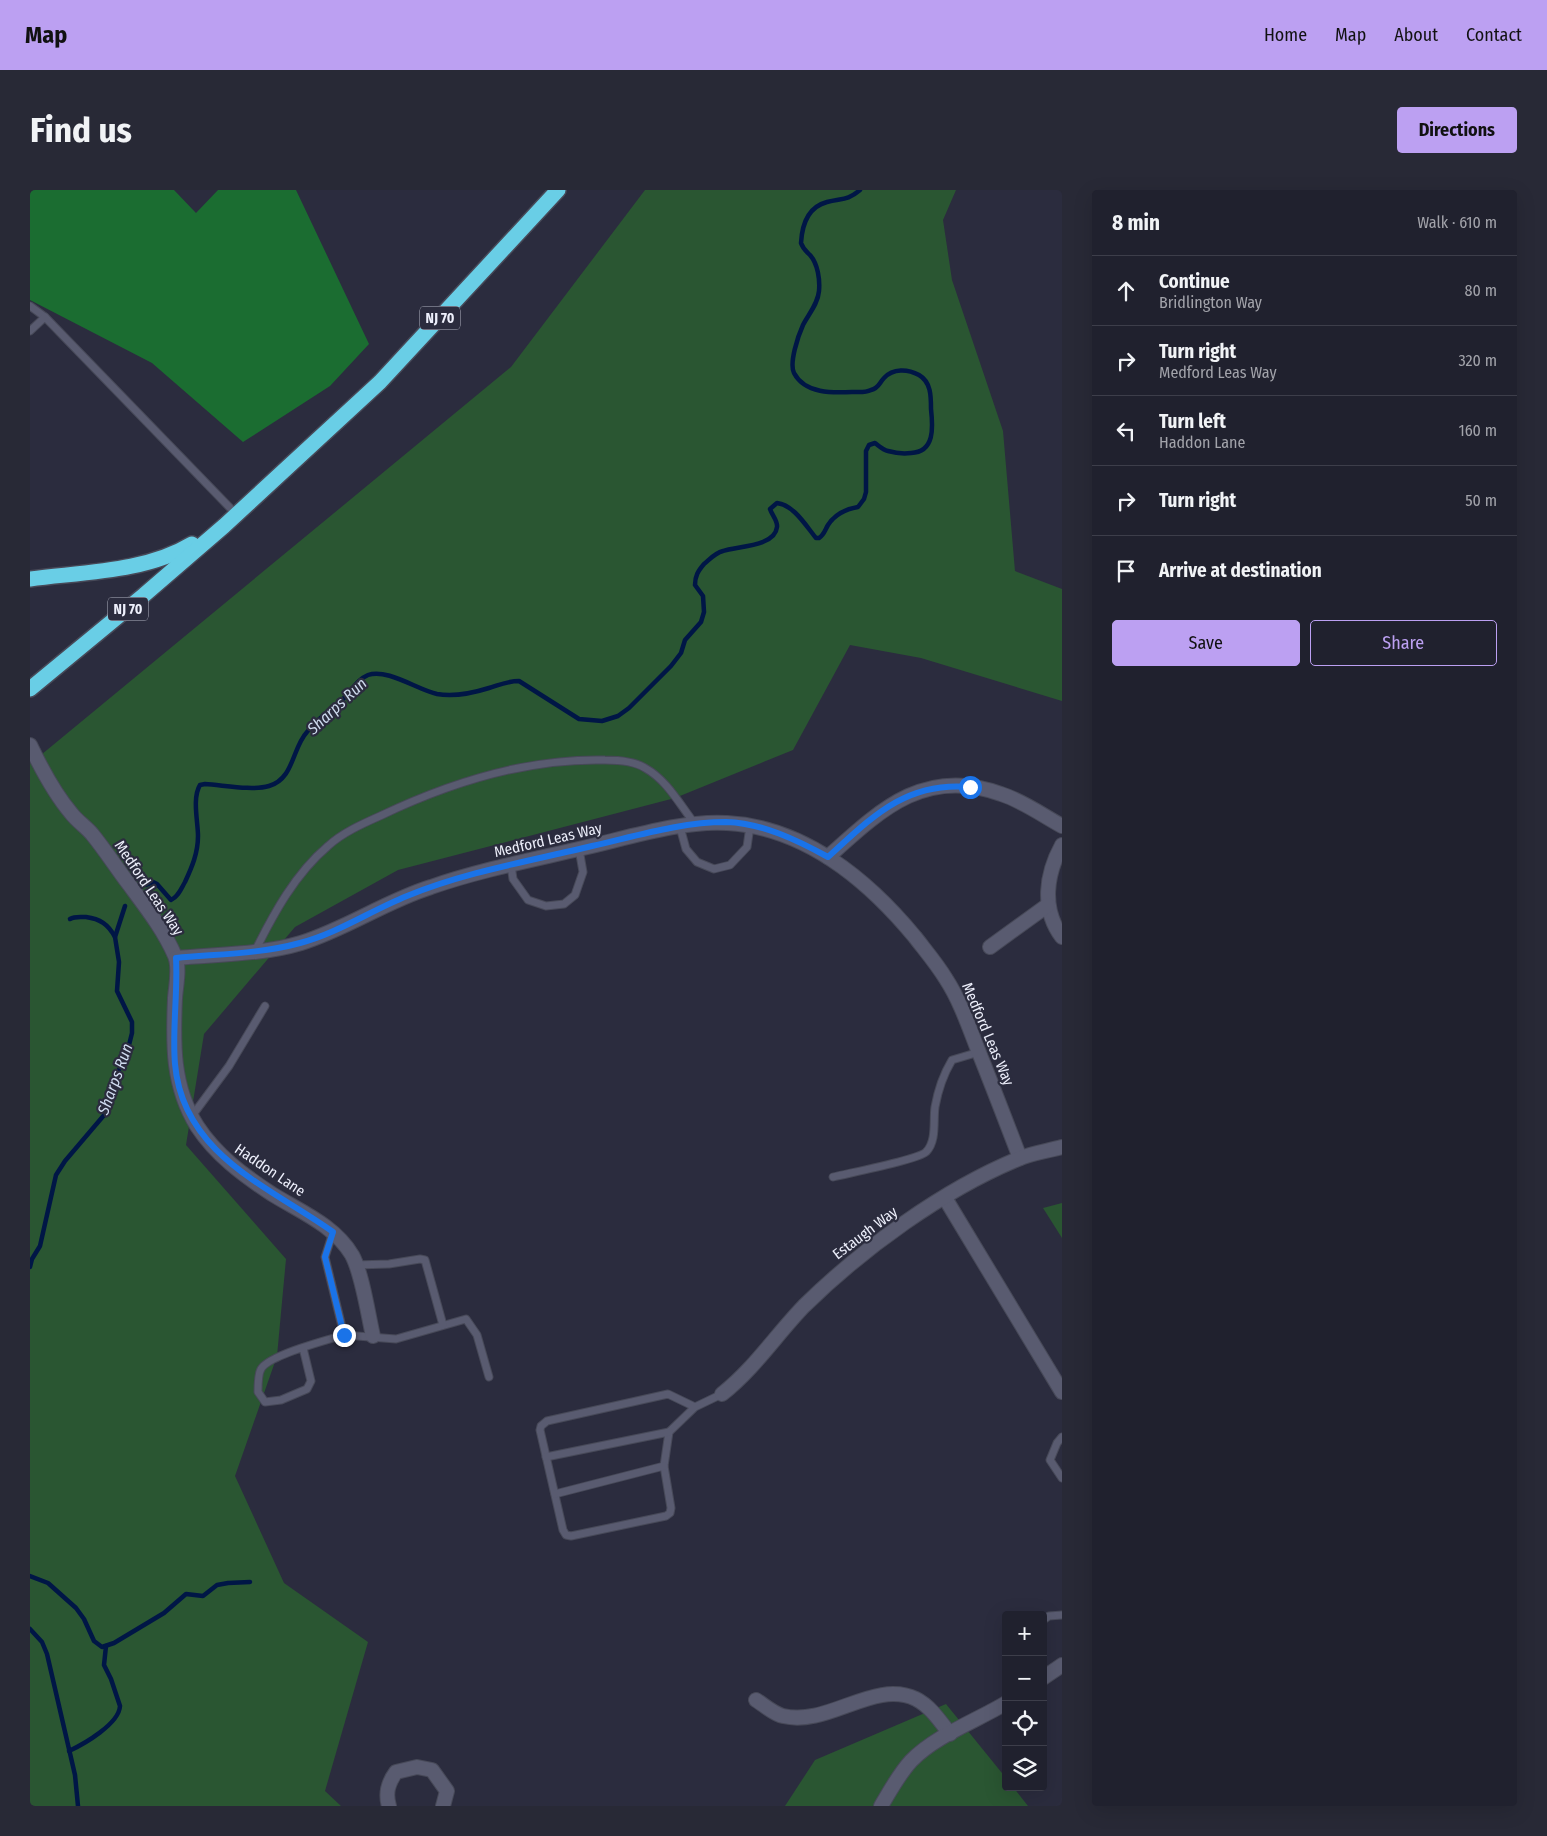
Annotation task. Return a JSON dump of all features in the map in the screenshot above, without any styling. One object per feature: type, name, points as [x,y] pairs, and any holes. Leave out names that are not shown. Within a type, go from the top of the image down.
[{"type":"highway","name":"NJ 70","points":[[30,688],[144,595],[224,526],[380,382],[558,190]]},
{"type":"highway","points":[[30,579],[138,566],[176,554],[224,526]]},
{"type":"street","name":"Medford Leas Way","points":[[30,745],[42,769],[71,813],[92,833],[148,910],[176,958],[255,951],[299,944],[336,930],[430,887],[579,849],[695,824],[727,822],[762,828],[798,841],[828,857],[856,877],[883,902],[946,978],[962,1010],[1020,1158]]},
{"type":"street","points":[[828,857],[865,823],[886,807],[912,794],[940,786],[970,787],[999,793],[1027,805],[1062,826]]},
{"type":"street","points":[[1062,845],[1055,859],[1048,893],[1048,905],[1052,922],[1062,937]]},
{"type":"street","points":[[990,947],[1048,905]]},
{"type":"street","name":"Haddon Lane","points":[[176,958],[175,1066],[180,1088],[192,1117],[209,1142],[238,1171],[333,1232],[353,1257],[373,1336]]},
{"type":"street","name":"Estaugh Way","points":[[722,1394],[751,1368],[802,1308],[830,1281],[889,1234],[980,1177],[1020,1158],[1062,1147]]},
{"type":"street","points":[[945,1198],[1062,1392]]},
{"type":"street","points":[[1047,1675],[1062,1665]]},
{"type":"street","points":[[756,1700],[781,1716],[800,1718],[820,1715],[882,1694],[908,1696],[928,1707],[950,1734]]},
{"type":"street","points":[[881,1806],[909,1762],[933,1744],[1002,1705]]},
{"type":"street","points":[[389,1806],[386,1796],[390,1781],[396,1772],[417,1767],[432,1770],[447,1791],[443,1806]]},
{"type":"lane","points":[[30,306],[45,317],[236,514]]},
{"type":"lane","points":[[30,331],[45,317]]},
{"type":"lane","points":[[255,951],[273,914],[302,871],[328,845],[362,824],[416,799],[477,779],[535,765],[579,759],[620,760],[644,767],[662,780],[695,824]]},
{"type":"lane","points":[[680,827],[686,849],[697,862],[714,869],[730,865],[747,846],[750,826]]},
{"type":"lane","points":[[512,865],[514,879],[528,900],[546,906],[564,904],[574,895],[583,872],[579,849]]},
{"type":"lane","points":[[192,1117],[229,1066],[265,1006]]},
{"type":"lane","points":[[833,1177],[908,1159],[925,1153],[933,1136],[935,1108],[942,1077],[952,1060],[979,1052]]},
{"type":"lane","points":[[333,1232],[325,1257],[344,1335]]},
{"type":"lane","points":[[355,1265],[425,1260],[444,1325]]},
{"type":"lane","points":[[303,1348],[310,1381],[307,1389],[280,1400],[265,1402],[258,1392],[260,1370],[268,1362],[303,1348],[344,1335],[396,1339],[466,1319],[477,1335],[488,1377]]},
{"type":"lane","points":[[669,1432],[664,1466],[671,1508],[670,1513],[666,1516],[571,1536],[566,1535],[563,1530],[546,1457],[540,1430],[541,1426],[547,1421],[668,1394],[695,1407]]},
{"type":"lane","points":[[546,1457],[669,1432],[695,1407],[722,1394]]},
{"type":"lane","points":[[1062,1437],[1056,1443],[1050,1460],[1062,1478]]},
{"type":"lane","points":[[555,1494],[664,1466]]},
{"type":"lane","points":[[1047,1617],[1062,1614]]},
{"type":"green space","points":[[30,190],[174,190],[196,213],[218,190],[296,190],[369,344],[330,386],[243,442],[152,363],[30,300]]},
{"type":"green space","points":[[645,190],[956,190],[943,220],[952,280],[1003,431],[1015,571],[1062,589],[1062,701],[921,658],[850,645],[793,750],[675,798],[398,870],[295,927],[204,1034],[186,1145],[286,1259],[277,1356],[235,1476],[284,1583],[368,1642],[325,1791],[341,1806],[30,1806],[30,764],[511,367]]},
{"type":"green space","points":[[1062,1203],[1062,1238],[1043,1208]]},
{"type":"green space","points":[[946,1704],[1002,1773],[1002,1791],[1016,1791],[1028,1806],[785,1806],[815,1760]]},
{"type":"waterway","name":"Sharps Run","points":[[146,885],[153,882],[157,884],[171,900],[177,895],[185,882],[197,848],[196,796],[200,785],[254,788],[269,786],[277,782],[288,770],[298,746],[311,727],[343,699],[360,680],[368,675],[384,674],[429,692],[443,695],[470,693],[507,682],[519,681],[579,719],[602,721],[618,716],[629,708],[671,666],[681,653],[685,640],[701,622],[704,612],[703,596],[695,585],[697,574],[704,564],[720,552],[754,545],[775,534],[777,525],[770,509],[777,503],[794,512],[816,538],[819,538],[837,515],[858,507],[864,499],[866,492],[866,451],[869,445],[875,443],[886,450],[902,453],[919,452],[925,448],[932,431],[931,399],[928,385],[919,375],[901,370],[892,372],[877,387],[869,391],[828,392],[812,389],[799,380],[794,373],[793,356],[795,349],[803,325],[815,305],[819,291],[817,267],[801,243],[805,223],[811,212],[820,204],[848,198],[860,190]]},
{"type":"waterway","name":"Sharps Run","points":[[30,1267],[32,1259],[40,1246],[56,1175],[65,1161],[105,1114],[113,1098],[117,1075],[129,1045],[132,1022],[117,991],[119,962],[115,937],[125,906]]},
{"type":"waterway","points":[[70,919],[74,917],[95,919],[106,925],[115,937]]},
{"type":"waterway","points":[[30,1576],[48,1583],[76,1608],[84,1619],[94,1641],[102,1647],[114,1643],[164,1613],[186,1594],[203,1596],[217,1585],[250,1582]]},
{"type":"waterway","points":[[30,1629],[42,1642],[47,1654],[75,1775],[78,1806]]},
{"type":"waterway","points":[[69,1751],[100,1733],[114,1720],[118,1713],[120,1706],[104,1665],[106,1646]]},
{"type":"route","points":[[344,1335],[325,1257],[333,1232],[238,1171],[209,1142],[186,1107],[175,1066],[176,958],[255,951],[299,944],[336,930],[405,896],[430,887],[502,867],[695,824],[727,822],[762,828],[798,841],[828,857],[865,823],[899,800],[926,789],[940,786],[970,787]]}]
